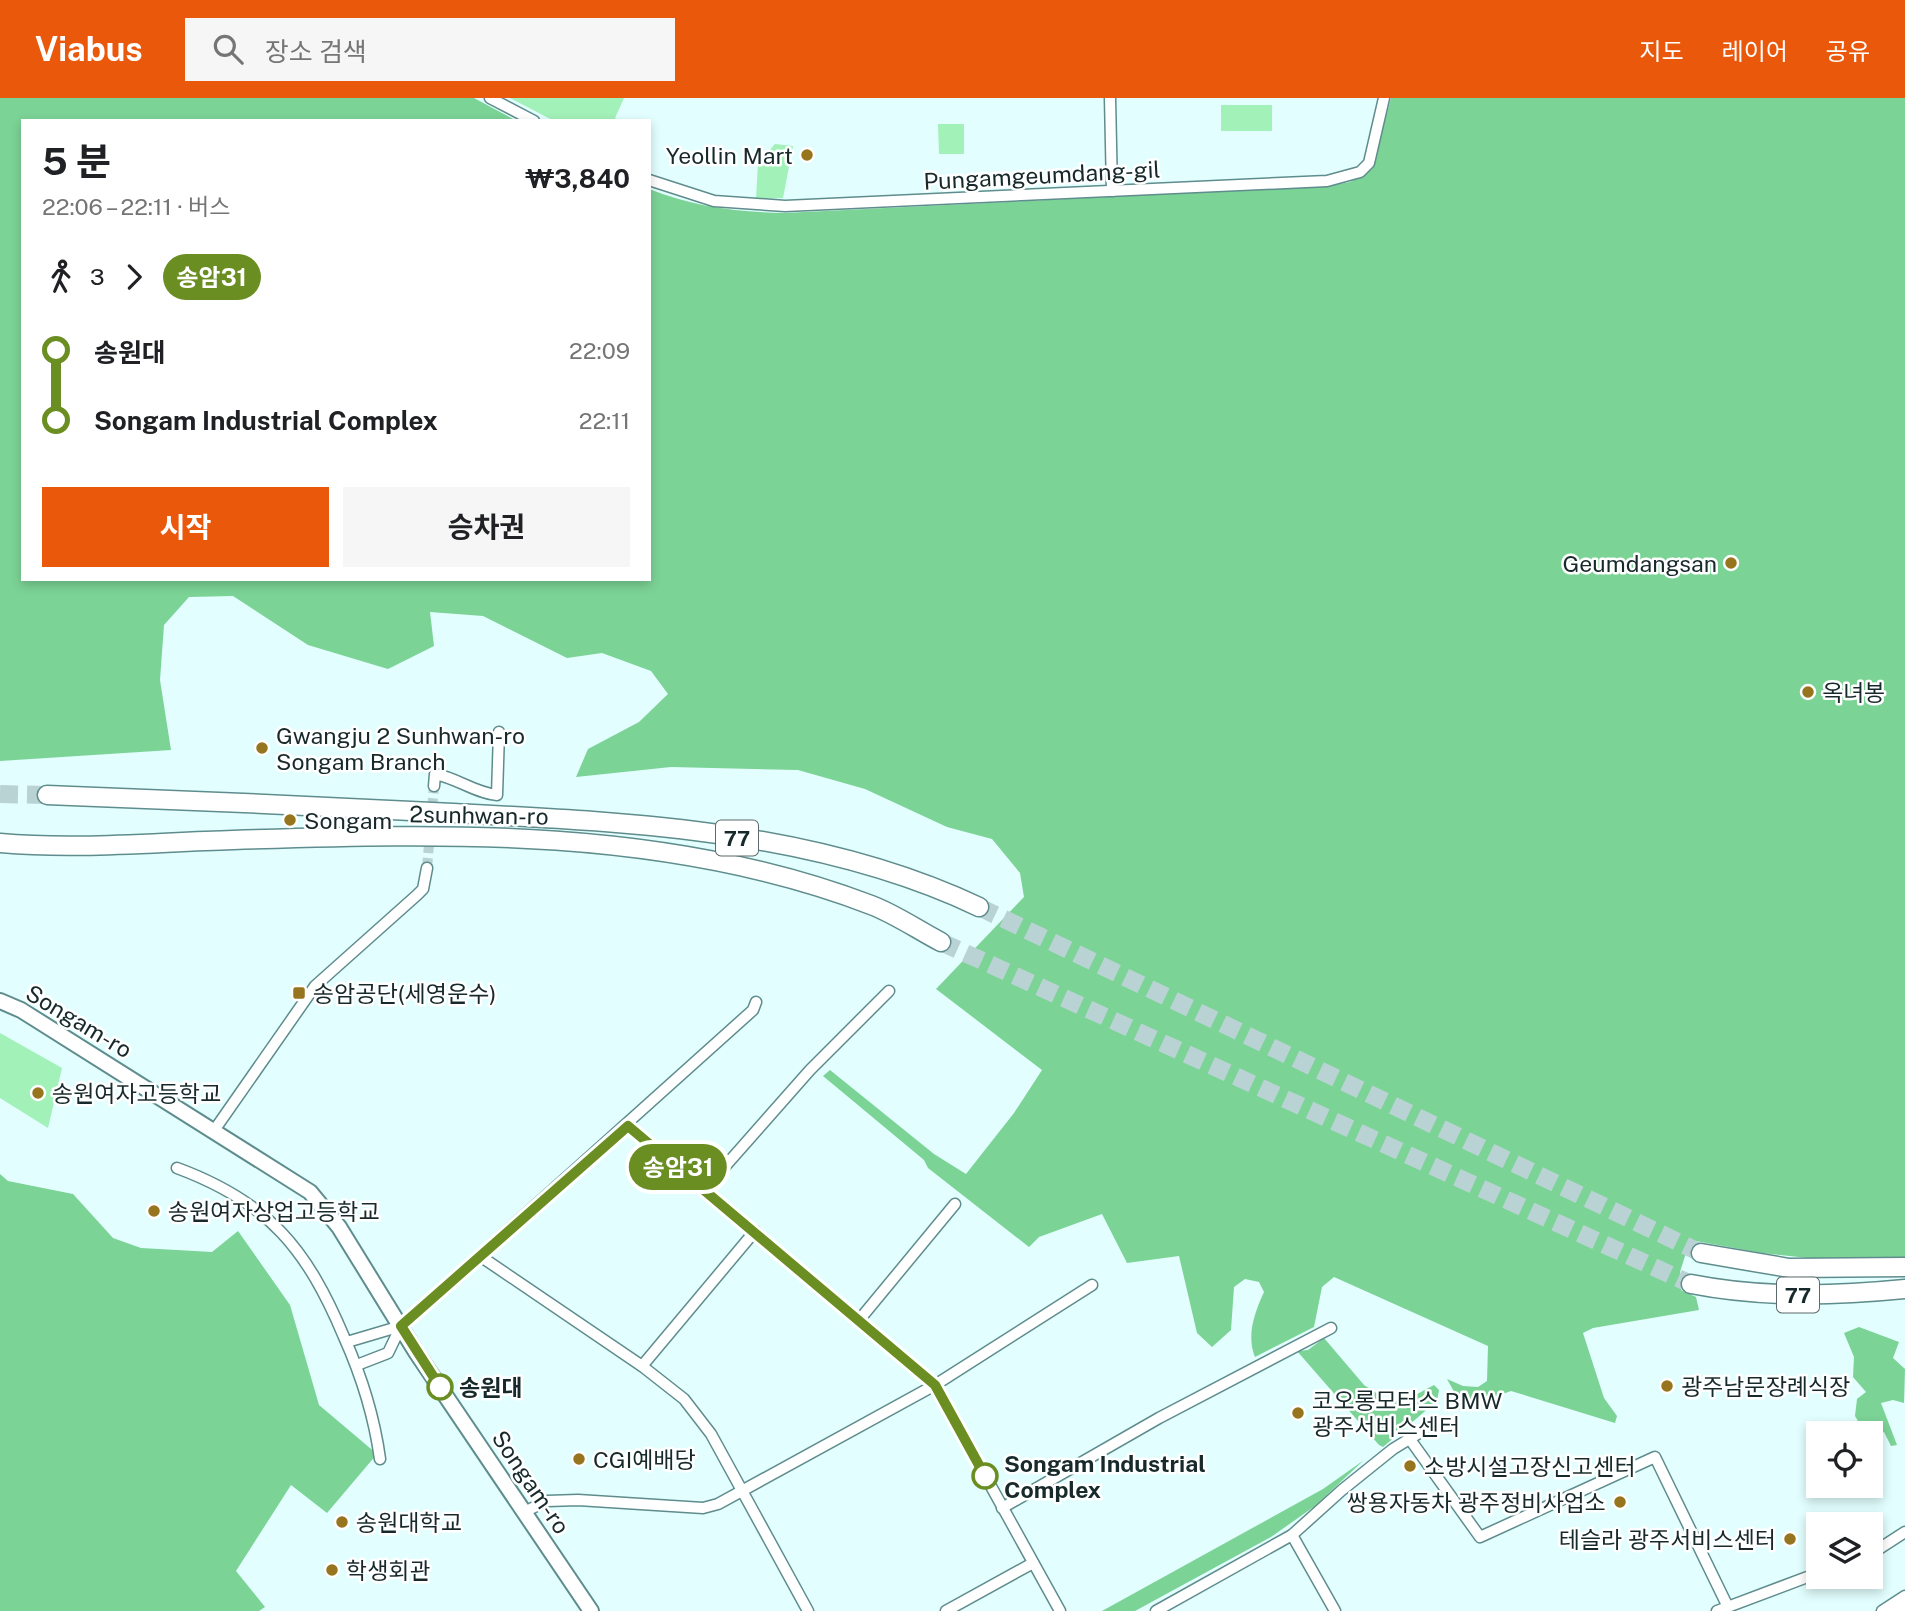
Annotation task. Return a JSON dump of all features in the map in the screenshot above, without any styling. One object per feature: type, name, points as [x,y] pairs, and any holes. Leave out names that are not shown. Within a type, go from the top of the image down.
[{"type":"highway","name":"2sunhwan-ro","points":[[47,795],[571,819],[717,835],[794,847],[887,868],[929,883],[979,907]]},
{"type":"highway","name":"2sunhwan-ro","points":[[0,843],[94,844],[306,838],[562,840],[611,844],[699,856],[757,869],[872,906],[941,942]]},
{"type":"highway","name":"77","points":[[1701,1254],[1789,1268],[1905,1267]]},
{"type":"highway","name":"77","points":[[1691,1284],[1742,1293],[1780,1295],[1905,1289]]},
{"type":"main road","name":"Songam-ro","points":[[0,1001],[21,1010],[310,1192],[339,1227],[401,1326],[591,1611]]},
{"type":"main road","points":[[1899,1611],[1905,1609]]},
{"type":"street","points":[[490,98],[530,119]]},
{"type":"street","points":[[1110,98],[1112,191]]},
{"type":"street","name":"Pungamgeumdang-gil","points":[[651,181],[694,197],[758,205],[1327,181],[1349,176],[1369,163],[1384,98]]},
{"type":"street","points":[[434,786],[435,775],[496,795],[499,732]]},
{"type":"street","points":[[212,1132],[315,986],[417,895],[423,888],[427,868]]},
{"type":"street","points":[[705,1189],[810,1070],[888,991]]},
{"type":"street","points":[[357,1365],[388,1353],[401,1326],[628,1126],[753,1010],[756,1002]]},
{"type":"street","points":[[628,1126],[935,1385],[1060,1611]]},
{"type":"street","points":[[177,1168],[204,1178],[246,1202],[279,1228],[317,1277],[357,1365],[371,1403],[380,1459]]},
{"type":"street","points":[[860,1319],[955,1204]]},
{"type":"street","points":[[642,1366],[755,1231]]},
{"type":"street","points":[[480,1256],[642,1366],[693,1407],[711,1434],[740,1492],[808,1611]]},
{"type":"street","points":[[524,1512],[547,1501],[578,1500],[703,1508],[740,1492],[935,1385],[1092,1285]]},
{"type":"street","points":[[347,1342],[401,1326]]},
{"type":"street","points":[[1002,1508],[1159,1418],[1331,1328]]},
{"type":"street","points":[[1156,1611],[1292,1535],[1342,1490],[1409,1438],[1424,1430]]},
{"type":"street","points":[[1409,1438],[1480,1537],[1655,1457],[1727,1605]]},
{"type":"street","points":[[1883,1546],[1905,1532]]},
{"type":"street","points":[[1292,1535],[1335,1611]]},
{"type":"street","points":[[946,1611],[1033,1563]]},
{"type":"street","points":[[1717,1611],[1806,1577]]},
{"type":"street","points":[[1882,1611],[1905,1596]]},
{"type":"green space","points":[[0,98],[474,98],[513,119],[21,119],[21,581],[651,581],[651,190],[716,207],[784,213],[1328,186],[1350,182],[1372,169],[1391,98],[1905,98],[1905,1257],[1826,1260],[1762,1253],[1690,1240],[1680,1272],[1681,1290],[1696,1297],[1699,1310],[1593,1328],[1583,1333],[1604,1398],[1617,1416],[1615,1423],[1511,1391],[1458,1410],[1457,1397],[1447,1379],[1463,1386],[1478,1387],[1487,1381],[1488,1346],[1334,1277],[1322,1287],[1314,1327],[1255,1357],[1252,1332],[1264,1292],[1259,1282],[1245,1279],[1234,1287],[1231,1330],[1212,1347],[1197,1333],[1179,1256],[1127,1263],[1102,1214],[1039,1237],[1029,1247],[928,1168],[924,1160],[823,1076],[830,1070],[934,1154],[966,1174],[1014,1113],[1042,1070],[936,989],[1024,897],[1020,873],[992,839],[947,827],[865,789],[798,770],[671,767],[576,777],[588,749],[639,722],[668,694],[651,671],[602,653],[567,658],[483,616],[430,612],[434,646],[388,669],[308,645],[233,596],[189,597],[164,625],[160,680],[171,750],[0,761]]},
{"type":"green space","points":[[510,98],[624,98],[616,119],[550,119]]},
{"type":"green space","points":[[1221,105],[1272,105],[1272,131],[1221,131]]},
{"type":"green space","points":[[938,124],[964,124],[964,154],[939,154]]},
{"type":"green space","points":[[775,144],[793,146],[783,198],[756,199],[758,163]]},
{"type":"green space","points":[[0,1033],[62,1068],[48,1128],[0,1098]]},
{"type":"green space","points":[[0,1174],[8,1181],[73,1194],[113,1238],[141,1248],[212,1252],[238,1231],[290,1305],[319,1405],[377,1454],[327,1513],[291,1485],[236,1571],[265,1607],[259,1611],[0,1611]]},
{"type":"green space","points":[[1859,1327],[1899,1342],[1893,1358],[1905,1369],[1904,1403],[1893,1400],[1881,1403],[1897,1445],[1891,1446],[1883,1432],[1883,1421],[1858,1421],[1855,1416],[1857,1399],[1866,1392],[1853,1377],[1854,1357],[1844,1333]]},
{"type":"green space","points":[[1324,1338],[1364,1385],[1390,1402],[1408,1399],[1434,1385],[1439,1390],[1437,1401],[1383,1447],[1379,1445],[1297,1351],[1308,1350]]},
{"type":"green space","points":[[1364,1460],[1315,1506],[1271,1537],[1135,1611],[1102,1611],[1323,1489]]},
{"type":"tunnel","points":[[427,868],[434,786]]},
{"type":"tunnel","points":[[0,794],[47,795]]},
{"type":"tunnel","points":[[979,907],[1701,1253]]},
{"type":"tunnel","points":[[941,942],[1691,1284]]},
{"type":"bus line","name":"송암31","points":[[440,1387],[401,1326],[628,1126],[776,1248],[935,1385],[985,1476]]},
{"type":"place","name":"Yeollin Mart","points":[[807,155]]},
{"type":"place","name":"Geumdangsan","points":[[1731,563]]},
{"type":"place","name":"옥녀봉","points":[[1808,692]]},
{"type":"place","name":"Gwangju 2 Sunhwan-ro Songam Branch","points":[[262,748]]},
{"type":"place","name":"Songam","points":[[290,820]]},
{"type":"place","name":"송암공단(세영운수)","points":[[299,993]]},
{"type":"place","name":"송원여자고등학교","points":[[38,1093]]},
{"type":"place","name":"송원여자상업고등학교","points":[[154,1211]]},
{"type":"place","name":"광주남문장례식장","points":[[1667,1386]]},
{"type":"place","name":"송원대","points":[[440,1387]]},
{"type":"place","name":"코오롱모터스 BMW 광주서비스센터","points":[[1298,1413]]},
{"type":"place","name":"CGI예배당","points":[[579,1459]]},
{"type":"place","name":"소방시설고장신고센터","points":[[1410,1466]]},
{"type":"place","name":"Songam Industrial Complex","points":[[985,1476]]},
{"type":"place","name":"쌍용자동차 광주정비사업소","points":[[1620,1502]]},
{"type":"place","name":"송원대학교","points":[[342,1522]]},
{"type":"place","name":"테슬라 광주서비스센터","points":[[1790,1539]]},
{"type":"place","name":"학생회관","points":[[332,1570]]}]
